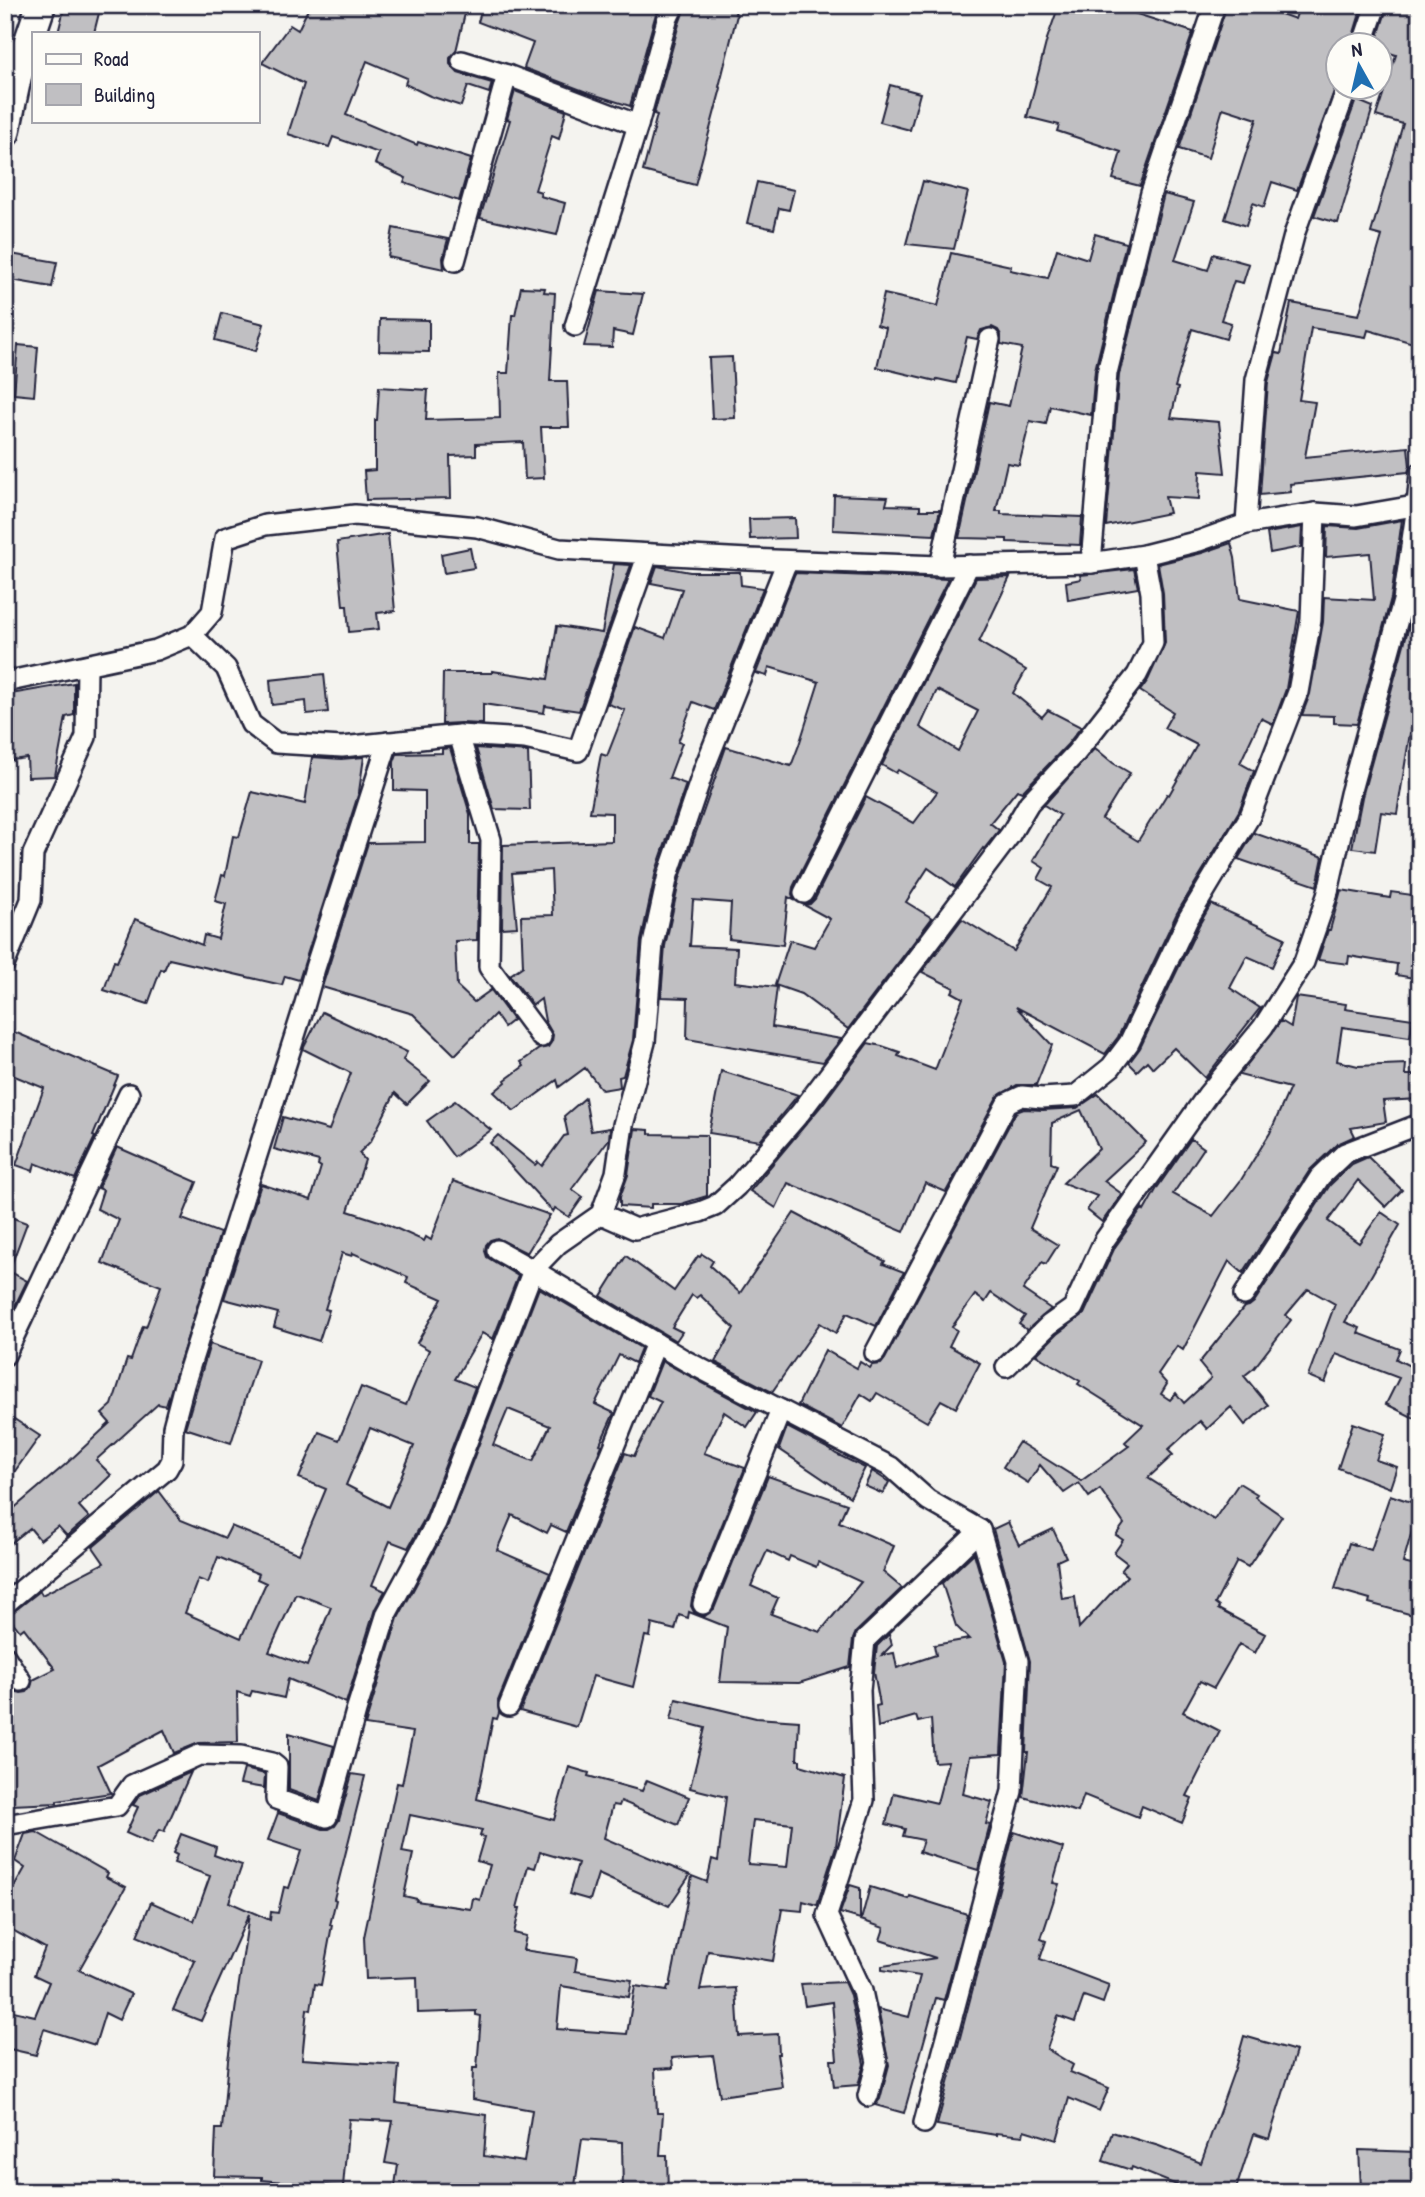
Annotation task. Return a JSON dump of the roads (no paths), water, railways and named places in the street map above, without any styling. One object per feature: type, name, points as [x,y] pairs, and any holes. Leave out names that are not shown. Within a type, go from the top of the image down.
[{"type":"street","points":[[5,133],[11,84],[41,5]]},
{"type":"street","points":[[575,326],[638,125],[667,20],[674,5]]},
{"type":"street","points":[[1091,563],[1107,373],[1151,193],[1215,5]]},
{"type":"street","points":[[1367,32],[1376,5]]},
{"type":"street","points":[[462,61],[507,75],[638,125]]},
{"type":"street","points":[[455,261],[507,75]]},
{"type":"street","points":[[1246,524],[1256,380],[1295,232],[1342,102]]},
{"type":"street","points":[[940,566],[990,339]]},
{"type":"street","points":[[1006,1367],[1049,1325],[1073,1308],[1104,1241],[1208,1094],[1263,1027],[1304,962],[1327,896],[1353,782],[1403,601],[1419,505],[1420,473]]},
{"type":"street","points":[[5,682],[156,650],[192,635],[212,612],[225,538],[265,525],[355,515],[477,527],[559,549],[940,566],[1091,563],[1144,555],[1199,541],[1246,524],[1315,513],[1356,516],[1419,505]]},
{"type":"street","points":[[875,1353],[1007,1103],[1022,1096],[1075,1096],[1111,1067],[1129,1043],[1188,919],[1250,816],[1298,692],[1311,620],[1315,513]]},
{"type":"street","points":[[192,635],[226,668],[251,724],[276,743],[342,747],[459,735],[525,739],[578,751],[648,554]]},
{"type":"street","points":[[601,1214],[635,1229],[715,1206],[737,1186],[800,1113],[1010,835],[1029,803],[1076,753],[1137,675],[1153,643],[1151,593],[1144,555]]},
{"type":"street","points":[[5,1825],[117,1806],[132,1785],[199,1755],[241,1756],[272,1763],[277,1767],[276,1799],[327,1817],[387,1613],[436,1523],[533,1270],[558,1244],[601,1214],[616,1173],[623,1125],[645,1042],[653,944],[668,875],[704,769],[787,561]]},
{"type":"street","points":[[804,893],[969,565]]},
{"type":"street","points":[[5,963],[30,900],[33,854],[86,737],[87,665]]},
{"type":"street","points":[[459,735],[491,840],[489,967],[541,1037]]},
{"type":"street","points":[[5,1604],[167,1469],[172,1460],[173,1427],[184,1385],[388,742]]},
{"type":"street","points":[[5,1355],[129,1094]]},
{"type":"street","points":[[1244,1295],[1320,1177],[1345,1153],[1420,1124]]},
{"type":"street","points":[[496,1250],[656,1343],[891,1467],[928,1500],[980,1530],[1018,1661],[1012,1791],[924,2123]]},
{"type":"street","points":[[509,1706],[656,1343]]},
{"type":"street","points":[[704,1604],[781,1410]]},
{"type":"street","points":[[868,2095],[877,2062],[862,1991],[827,1915],[864,1800],[860,1689],[865,1640],[980,1530]]},
{"type":"street","points":[[5,1656],[21,1682]]}]
